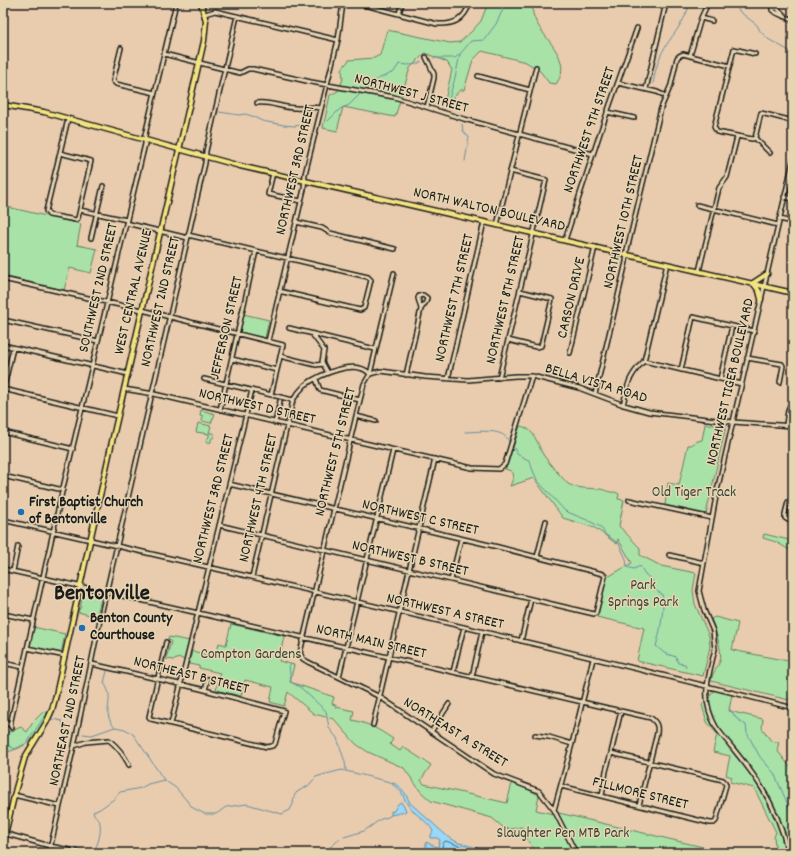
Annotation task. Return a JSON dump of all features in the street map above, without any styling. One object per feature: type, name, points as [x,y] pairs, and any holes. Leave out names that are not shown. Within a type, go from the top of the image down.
[{"type":"main road","name":"WEST CENTRAL AVENUE","points":[[3,843],[4,834],[25,757],[51,711],[64,656],[206,29],[205,14],[201,3]]},
{"type":"main road","name":"NORTH WALTON BOULEVARD","points":[[3,105],[18,107],[68,119],[179,150],[305,181],[793,293]]},
{"type":"main road","points":[[761,299],[759,291],[753,283],[767,274]]},
{"type":"street","name":"SOUTHWEST 2ND STREET","points":[[3,721],[11,726],[53,531],[176,3]]},
{"type":"street","name":"NORTHWEST 3RD STREET","points":[[268,341],[338,40],[344,3]]},
{"type":"street","points":[[357,3],[437,24],[447,24],[462,18],[468,10],[470,3]]},
{"type":"street","points":[[399,14],[402,3]]},
{"type":"street","points":[[646,89],[666,3]]},
{"type":"street","points":[[708,3],[701,18],[690,56],[730,66]]},
{"type":"street","points":[[205,14],[215,11],[338,40]]},
{"type":"street","points":[[784,15],[793,20]]},
{"type":"street","name":"NORTHWEST 2ND STREET","points":[[106,593],[237,16]]},
{"type":"street","points":[[701,18],[712,21]]},
{"type":"street","name":"NORTHWEST 9TH STREET","points":[[565,240],[607,112],[637,28]]},
{"type":"street","points":[[121,48],[113,81],[116,84],[155,93]]},
{"type":"street","points":[[755,54],[734,48],[714,126],[717,132],[737,137],[755,138],[770,153]]},
{"type":"street","name":"NORTHWEST J STREET","points":[[164,54],[240,73],[248,69],[253,69],[311,82],[394,97],[464,119],[594,154]]},
{"type":"street","name":"NORTHWEST 10TH STREET","points":[[595,394],[660,114],[671,85],[679,56],[682,54],[690,56]]},
{"type":"street","points":[[426,57],[434,74],[427,107]]},
{"type":"street","name":"NORTHWEST 7TH STREET","points":[[497,225],[536,67]]},
{"type":"street","points":[[478,76],[530,90]]},
{"type":"street","points":[[618,83],[646,89],[666,96]]},
{"type":"street","points":[[257,102],[294,108],[312,106],[321,108]]},
{"type":"street","points":[[607,112],[634,118]]},
{"type":"street","points":[[755,138],[761,113],[793,121]]},
{"type":"street","points":[[60,153],[91,161],[78,218],[74,220],[49,215],[46,211],[68,119]]},
{"type":"street","points":[[699,271],[713,209],[719,188],[728,172],[737,137]]},
{"type":"street","name":"NORTHWEST TIGER BOULEVARD","points":[[788,853],[769,800],[755,776],[710,717],[706,703],[706,686],[715,649],[715,642],[713,631],[698,591],[712,518],[747,358],[793,161]]},
{"type":"street","name":"NORTHWEST 8TH STREET","points":[[499,378],[546,180],[510,171]]},
{"type":"street","points":[[273,173],[268,194],[301,201]]},
{"type":"street","points":[[91,238],[103,186]]},
{"type":"street","points":[[784,197],[792,198]]},
{"type":"street","points":[[697,205],[778,225]]},
{"type":"street","points":[[80,210],[160,231],[256,251],[368,277],[371,280],[364,308],[360,310],[280,291]]},
{"type":"street","points":[[779,219],[793,222]]},
{"type":"street","points":[[296,222],[322,228],[330,233],[394,249]]},
{"type":"street","name":"NORTHWEST 7TH STREET","points":[[448,379],[484,222]]},
{"type":"street","name":"CARSON DRIVE","points":[[570,354],[595,247]]},
{"type":"street","name":"JEFFERSON STREET","points":[[220,410],[256,251]]},
{"type":"street","points":[[623,405],[630,378],[634,371],[644,362],[667,264]]},
{"type":"street","name":"NORTHWEST 5TH STREET","points":[[300,653],[350,440],[364,384],[370,374],[394,273]]},
{"type":"street","points":[[3,279],[142,310],[283,345],[271,395]]},
{"type":"street","points":[[508,340],[536,347],[541,346],[552,298],[520,291]]},
{"type":"street","points":[[406,375],[421,309]]},
{"type":"street","points":[[681,370],[694,317],[754,331]]},
{"type":"street","points":[[3,320],[98,341]]},
{"type":"street","points":[[720,379],[732,326]]},
{"type":"street","points":[[289,328],[375,349]]},
{"type":"street","points":[[312,334],[314,339],[324,350],[323,364],[328,373]]},
{"type":"street","points":[[3,345],[128,374]]},
{"type":"street","points":[[13,348],[3,390],[118,416]]},
{"type":"street","points":[[280,356],[316,365],[323,364]]},
{"type":"street","points":[[747,358],[782,364],[783,366],[780,382]]},
{"type":"street","points":[[232,359],[277,370]]},
{"type":"street","points":[[644,362],[742,384]]},
{"type":"street","points":[[204,379],[293,400],[304,386],[328,373],[346,368],[353,368],[367,370],[370,374]]},
{"type":"street","name":"BELLA VISTA ROAD","points":[[370,374],[381,371],[406,375],[468,380],[532,376],[579,388],[623,405],[649,412],[733,422],[793,426]]},
{"type":"street","name":"NORTHWEST D STREET","points":[[124,389],[245,415],[472,468],[499,469],[505,464],[532,376]]},
{"type":"street","points":[[316,379],[320,390],[360,400]]},
{"type":"street","name":"NORTHWEST 3RD STREET","points":[[172,724],[208,567],[252,390]]},
{"type":"street","points":[[786,425],[788,410],[793,399]]},
{"type":"street","name":"NORTHWEST 4TH STREET","points":[[252,577],[293,400]]},
{"type":"street","points":[[275,423],[280,401]]},
{"type":"street","points":[[356,416],[376,421]]},
{"type":"street","points":[[3,432],[72,449]]},
{"type":"street","points":[[339,677],[393,450]]},
{"type":"street","points":[[373,725],[435,459]]},
{"type":"street","points":[[3,476],[63,490]]},
{"type":"street","name":"NORTHWEST C STREET","points":[[228,484],[603,574],[605,576],[596,613]]},
{"type":"street","points":[[629,500],[712,518]]},
{"type":"street","points":[[788,502],[785,514],[786,518],[793,521]]},
{"type":"street","name":"NORTHWEST A STREET","points":[[3,520],[91,539],[521,641],[793,708]]},
{"type":"street","points":[[537,557],[546,521]]},
{"type":"street","name":"NORTHWEST B STREET","points":[[219,525],[409,571],[594,614],[596,613]]},
{"type":"street","points":[[451,580],[461,539]]},
{"type":"street","points":[[13,571],[18,546]]},
{"type":"street","points":[[669,556],[704,563]]},
{"type":"street","name":"NORTH MAIN STREET","points":[[3,569],[652,718],[658,727],[650,763]]},
{"type":"street","name":"NORTHEAST 2ND STREET","points":[[49,853],[92,664],[106,593]]},
{"type":"street","points":[[521,641],[531,599]]},
{"type":"street","points":[[3,614],[33,620]]},
{"type":"street","points":[[453,672],[464,628]]},
{"type":"street","points":[[472,677],[482,632]]},
{"type":"street","points":[[166,642],[148,717],[172,724]]},
{"type":"street","points":[[27,648],[64,656]]},
{"type":"street","name":"NORTHEAST A STREET","points":[[300,653],[303,659],[380,697],[494,774],[539,791],[554,810],[576,853]]},
{"type":"street","points":[[554,810],[593,659]]},
{"type":"street","points":[[3,663],[23,667]]},
{"type":"street","name":"NORTHEAST B STREET","points":[[92,664],[157,678],[284,711],[275,744],[267,747],[172,724]]},
{"type":"street","points":[[205,690],[208,678]]},
{"type":"street","points":[[431,732],[449,704]]},
{"type":"street","points":[[602,796],[606,771],[621,711]]},
{"type":"street","points":[[535,735],[549,737],[572,744]]},
{"type":"street","points":[[74,746],[86,742],[109,740],[116,745],[129,765]]},
{"type":"street","points":[[611,753],[650,763],[639,805]]},
{"type":"street","name":"FILLMORE STREET","points":[[561,786],[714,823],[716,821],[726,785],[723,780],[650,763]]},
{"type":"street","points":[[14,795],[60,806]]},
{"type":"street","points":[[4,834],[84,853]]},
{"type":"green space","points":[[488,3],[533,3],[533,13],[537,23],[557,53],[561,63],[561,73],[556,84],[549,83],[540,71],[526,62],[482,51],[473,60],[464,90],[460,90],[450,101],[445,100],[452,70],[447,62],[425,53],[410,68],[395,117],[343,107],[337,131],[323,128],[330,95],[338,91],[343,79],[342,69],[349,60],[374,58],[380,55],[387,30],[450,43],[460,42],[481,21]]},
{"type":"green space","points":[[3,206],[81,224],[77,245],[97,249],[91,273],[70,268],[64,290],[3,276]]},
{"type":"green space","points":[[243,314],[269,320],[265,338],[240,333]]},
{"type":"green space","points":[[201,410],[215,414],[211,423],[202,421],[203,416],[200,415]]},
{"type":"green space","points":[[198,423],[211,426],[209,433],[214,433],[214,437],[211,439],[211,442],[207,443],[206,440],[209,437],[209,434],[196,432]]},
{"type":"green space","name":"Old Tiger Track","points":[[705,424],[726,426],[706,514],[665,505],[668,483],[679,485],[688,445],[702,440]]},
{"type":"green space","name":"Park Springs Park","points":[[520,426],[525,427],[532,433],[544,456],[568,484],[575,487],[600,489],[619,494],[618,499],[624,500],[619,526],[640,548],[640,555],[661,566],[696,573],[693,590],[695,604],[709,636],[710,647],[703,676],[637,661],[644,628],[597,617],[606,578],[632,563],[618,539],[617,544],[595,528],[563,518],[534,478],[510,486],[514,475],[505,469]]},
{"type":"green space","points":[[764,534],[793,541],[793,552],[776,542],[763,538]]},
{"type":"green space","points":[[83,590],[103,595],[97,614],[99,614],[98,617],[78,612],[78,609],[80,609],[83,592],[81,592]]},
{"type":"green space","points":[[715,617],[738,623],[732,650],[793,662],[793,697],[789,700],[711,681],[721,657],[715,628],[711,619]]},
{"type":"green space","name":"Slaughter Pen MTB Park","points":[[231,624],[284,636],[279,661],[294,665],[290,682],[334,697],[332,704],[336,705],[336,707],[354,711],[352,720],[364,723],[378,730],[393,739],[390,744],[400,751],[403,747],[431,765],[421,780],[424,784],[507,803],[512,783],[539,795],[536,810],[558,815],[559,813],[728,853],[551,853],[550,850],[535,850],[527,840],[522,827],[510,829],[504,828],[492,818],[431,801],[421,792],[404,768],[368,752],[356,744],[334,719],[314,714],[288,692],[284,706],[270,702],[273,687],[245,680],[241,696],[216,690],[220,673],[189,664],[192,651],[216,657],[219,643],[226,645]]},
{"type":"green space","points":[[33,627],[65,634],[61,654],[30,647]]},
{"type":"green space","points":[[169,637],[190,641],[185,660],[180,658],[174,660],[166,659],[171,642],[168,639]]},
{"type":"green space","points":[[715,690],[732,694],[729,711],[763,719],[762,728],[771,741],[779,742],[777,750],[793,771],[793,853],[776,853],[774,837],[776,832],[754,788],[730,782],[732,777],[726,775],[730,756],[713,752],[717,734],[707,722],[702,705]]},
{"type":"green space","points":[[45,710],[47,714],[31,740],[19,748],[3,753],[3,737],[9,731],[13,732],[21,727],[27,732],[33,722]]},
{"type":"water","points":[[392,782],[400,787],[410,803],[448,837],[459,843],[496,853],[428,853],[426,842],[438,847],[440,840],[437,838],[430,838],[433,831],[431,827],[412,810],[401,791],[393,785]]},
{"type":"water","points":[[401,802],[406,810],[405,812],[391,815],[391,811],[393,812]]},
{"type":"waterway","points":[[447,105],[460,54],[471,41],[484,40],[496,24],[506,3]]},
{"type":"waterway","points":[[653,84],[660,56],[683,21],[690,3]]},
{"type":"waterway","points":[[733,3],[740,12],[757,25],[760,31],[768,39],[793,53]]},
{"type":"waterway","points":[[434,58],[455,58],[460,54]]},
{"type":"waterway","points":[[365,90],[373,81],[394,72],[399,64],[413,65],[421,62]]},
{"type":"waterway","points":[[328,121],[340,109],[349,105],[361,93]]},
{"type":"waterway","points":[[219,112],[239,115],[245,114],[262,121],[284,125],[294,126],[311,124]]},
{"type":"waterway","points":[[462,124],[463,131],[469,137],[465,161]]},
{"type":"waterway","points":[[465,432],[496,432],[506,437],[509,442]]},
{"type":"waterway","points":[[514,448],[517,454],[530,461],[537,480],[565,511],[601,527],[605,534],[619,544],[626,559],[627,567],[634,569],[640,566],[645,574],[653,581],[654,587],[662,594],[663,599],[662,620],[656,646],[664,653],[676,657],[678,663],[685,664],[686,667]]},
{"type":"waterway","points":[[289,665],[291,682],[301,688],[326,711],[329,728],[337,738],[345,762],[346,770]]},
{"type":"waterway","points":[[107,671],[104,683],[108,689],[109,695],[108,716],[115,727]]},
{"type":"waterway","points":[[729,708],[737,719],[746,725],[747,733],[760,757],[774,773],[793,816]]},
{"type":"waterway","points":[[3,743],[15,749],[27,743],[44,717]]},
{"type":"waterway","points":[[52,719],[62,721],[65,731],[71,732]]},
{"type":"waterway","points":[[83,734],[92,735],[115,727],[125,729],[133,734],[164,780],[176,788],[193,808],[205,814],[216,814],[226,807],[247,804],[282,814],[290,810],[293,804],[294,796],[297,792],[308,786],[316,777],[342,770],[393,784]]},
{"type":"waterway","points":[[93,853],[97,846],[100,832],[99,820],[93,812],[114,799],[120,792],[141,788],[148,784],[164,780]]},
{"type":"waterway","points":[[344,837],[364,831],[381,819],[391,815]]},
{"type":"waterway","points":[[323,853],[340,839]]},
{"type":"place","name":"First Baptist Church of Bentonville","points":[[21,512]]},
{"type":"place","name":"Benton County Courthouse","points":[[82,628]]},
{"type":"district","name":"Bentonville","points":[[102,594]]},
{"type":"park label","name":"Compton Gardens","points":[[251,655]]}]
